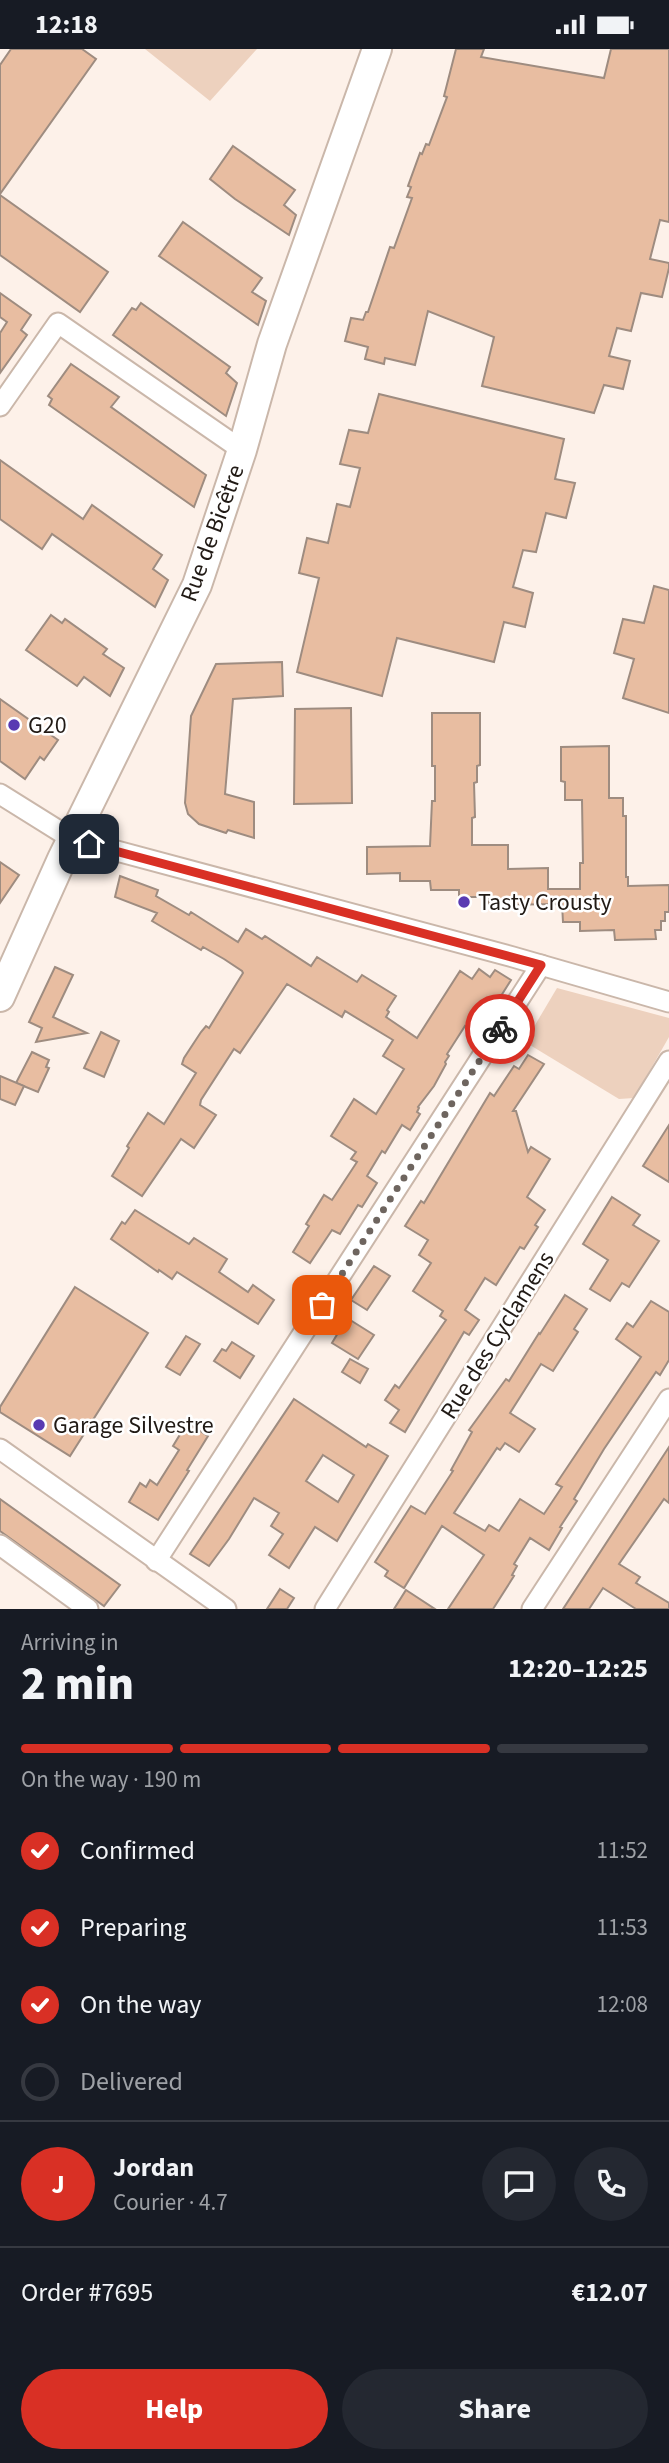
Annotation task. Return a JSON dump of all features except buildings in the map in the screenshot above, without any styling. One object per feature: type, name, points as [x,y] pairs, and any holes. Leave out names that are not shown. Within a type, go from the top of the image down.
[{"type":"street","name":"Rue de Bicêtre","points":[[0,997],[72,839],[197,585],[242,450],[272,344],[377,49]]},
{"type":"street","points":[[0,406],[58,323],[242,450]]},
{"type":"street","points":[[0,794],[72,839],[669,1002]]},
{"type":"street","points":[[156,1561],[541,965]]},
{"type":"street","name":"Rue des Cyclamens","points":[[325,1609],[669,1061]]},
{"type":"street","points":[[532,1609],[669,1399]]},
{"type":"street","points":[[0,1449],[226,1609]]},
{"type":"street","points":[[0,1545],[88,1609]]},
{"type":"shaded area","points":[[145,49],[257,49],[210,101]]},
{"type":"shaded area","points":[[557,988],[669,1018],[669,1037],[634,1098],[619,1099],[525,1042]]},
{"type":"way so far","points":[[322,1305],[500,1029]]},
{"type":"place","name":"G20","points":[[14,725]]},
{"type":"place","name":"Tasty Crousty","points":[[464,902]]},
{"type":"place","name":"Garage Silvestre","points":[[39,1425]]},
{"type":"route","points":[[89,844],[541,965],[500,1029]]}]
